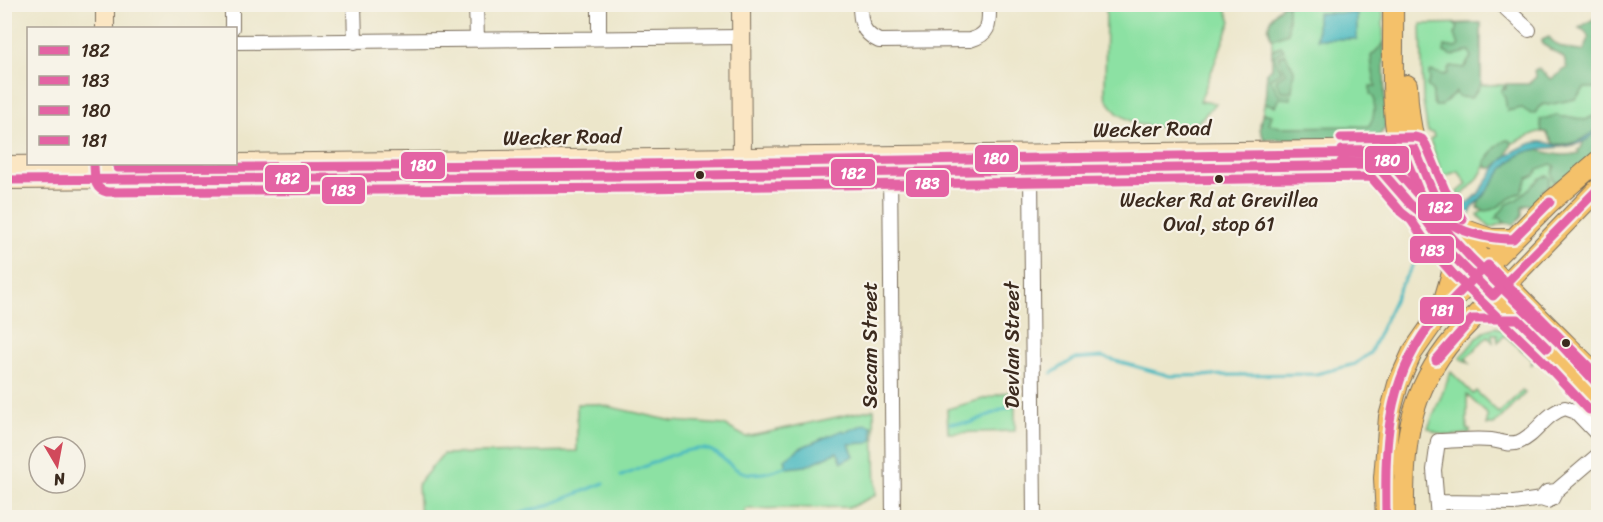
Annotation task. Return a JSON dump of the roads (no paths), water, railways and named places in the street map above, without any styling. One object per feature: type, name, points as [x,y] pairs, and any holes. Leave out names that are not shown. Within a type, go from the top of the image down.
[{"type":"main road","points":[[1394,4],[1395,117],[1408,155],[1481,272]]},
{"type":"main road","points":[[1406,4],[1408,186],[1420,212],[1433,233],[1449,252],[1481,272],[1522,312],[1599,376]]},
{"type":"main road","points":[[1386,518],[1385,451],[1393,400],[1412,353],[1440,313],[1548,204],[1599,161]]},
{"type":"main road","points":[[1376,165],[1410,204],[1420,212]]},
{"type":"main road","points":[[1404,518],[1405,450],[1413,408],[1428,375],[1437,360],[1472,319],[1599,189]]},
{"type":"main road","points":[[1452,225],[1491,239],[1514,239]]},
{"type":"main road","points":[[1440,313],[1452,273],[1449,252]]},
{"type":"main road","points":[[1529,260],[1522,312],[1599,402]]},
{"type":"main road","points":[[1472,319],[1522,312]]},
{"type":"street","points":[[105,4],[105,27]]},
{"type":"street","points":[[232,4],[232,27]]},
{"type":"street","points":[[354,4],[355,42]]},
{"type":"street","points":[[476,4],[477,40]]},
{"type":"street","points":[[599,4],[599,37]]},
{"type":"street","points":[[741,4],[742,166]]},
{"type":"street","points":[[860,4],[862,26],[868,36],[879,41],[970,40],[981,37],[987,31],[989,4]]},
{"type":"street","points":[[1501,4],[1529,30]]},
{"type":"street","points":[[237,42],[742,37]]},
{"type":"street","name":"Wecker Road","points":[[890,165],[1031,171],[1376,165],[1408,155]]},
{"type":"street","name":"Wecker Road","points":[[4,165],[107,169],[355,170],[890,165],[1408,155]]},
{"type":"street","name":"Wecker Road","points":[[237,163],[355,170]]},
{"type":"street","name":"Secam Street","points":[[890,165],[893,518]]},
{"type":"street","name":"Wecker Road","points":[[4,180],[107,169]]},
{"type":"street","name":"Devlan Street","points":[[1031,171],[1034,518]]},
{"type":"street","points":[[1438,518],[1434,470],[1438,441],[1492,440],[1501,444],[1513,444],[1524,439],[1550,415],[1564,408],[1576,412],[1599,435]]},
{"type":"street","points":[[1437,502],[1523,503],[1541,499],[1546,501],[1552,499],[1556,491],[1599,455]]},
{"type":"water","points":[[1317,13],[1357,13],[1357,39],[1317,39]]},
{"type":"water","points":[[1598,128],[1591,137],[1583,142],[1538,149],[1518,156],[1505,167],[1469,216],[1460,206],[1475,197],[1495,168],[1514,151],[1538,142],[1556,145],[1574,143],[1584,139]]},
{"type":"water","points":[[865,424],[872,426],[873,439],[868,443],[849,444],[854,456],[842,462],[837,452],[806,466],[787,468],[785,459],[800,448],[843,430],[845,432]]},
{"type":"waterway","points":[[1052,373],[1074,359],[1102,357],[1170,376],[1316,374],[1355,364],[1370,353],[1401,285],[1424,247]]},
{"type":"waterway","points":[[950,423],[970,423],[1013,405]]},
{"type":"waterway","points":[[621,476],[673,455],[695,449],[714,452],[742,472],[763,473],[790,465]]},
{"type":"waterway","points":[[503,518],[546,506],[604,483]]},
{"type":"place","name":"Wecker Rd at Grevillea Oval, stop 61","points":[[1219,179]]}]
